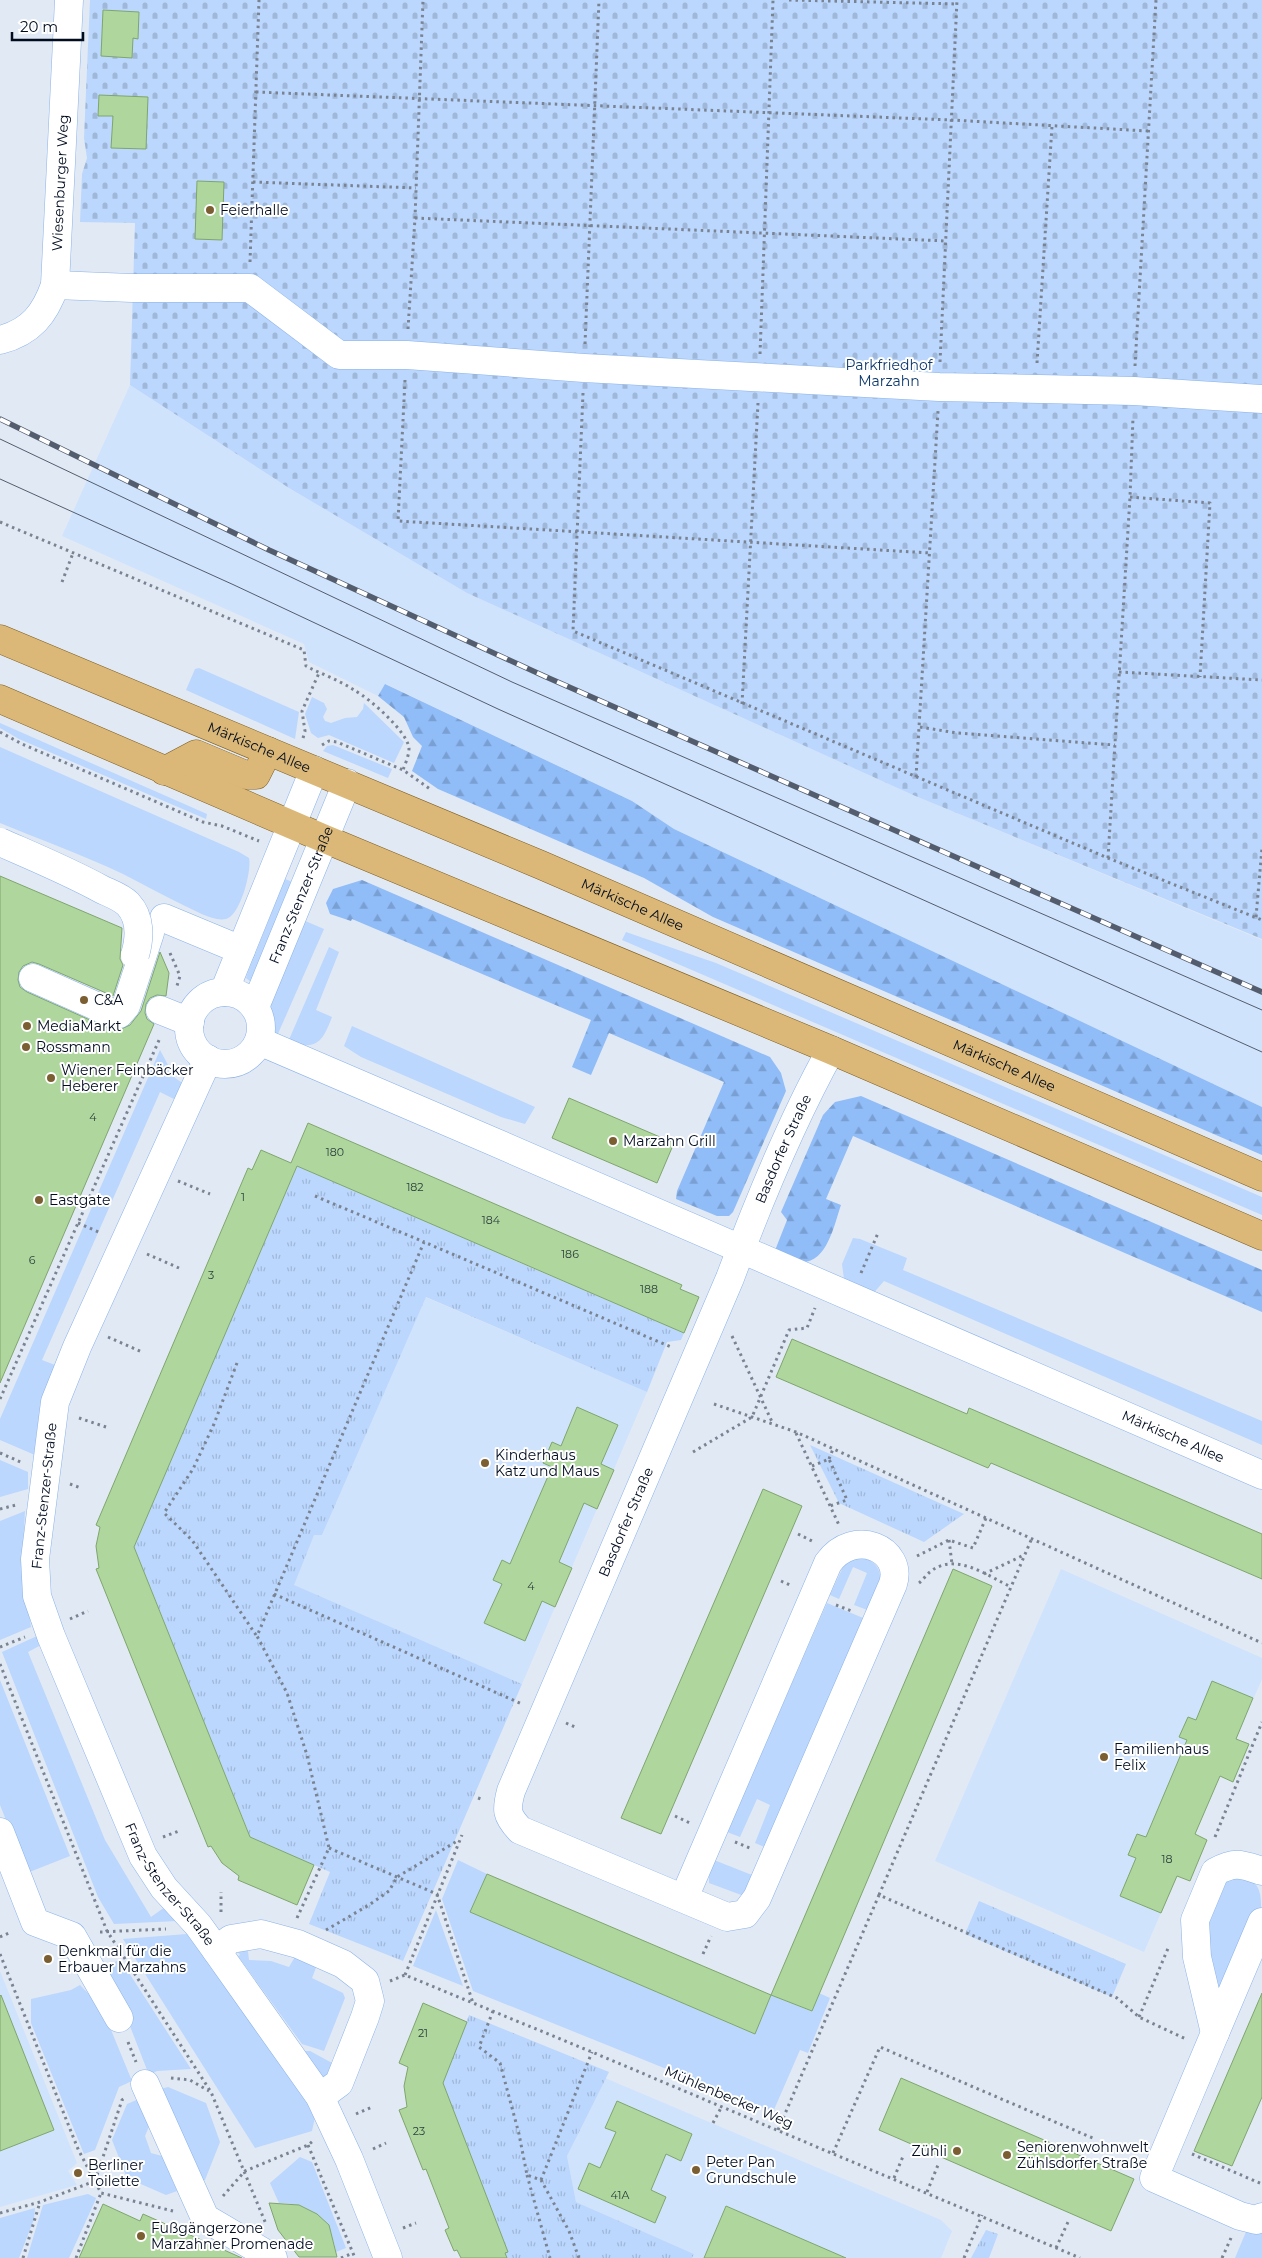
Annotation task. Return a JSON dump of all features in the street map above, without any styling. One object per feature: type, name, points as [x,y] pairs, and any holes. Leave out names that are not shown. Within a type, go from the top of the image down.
[{"type":"main road","name":"Märkische Allee","points":[[0,639],[268,751],[317,758],[347,783],[541,865],[1262,1178]]},
{"type":"main road","points":[[0,699],[325,839],[830,1050],[1262,1236]]},
{"type":"main road","points":[[164,770],[196,754],[246,775],[256,775],[268,751]]},
{"type":"street","name":"Wiesenburger Weg","points":[[0,340],[16,336],[38,318],[49,302],[55,285],[69,0]]},
{"type":"street","points":[[55,285],[132,288],[250,288],[340,355],[407,355],[584,368],[939,387],[1134,391],[1262,399]]},
{"type":"street","points":[[224,992],[292,825],[317,758]]},
{"type":"street","name":"Franz-Stenzer-Straße","points":[[255,1008],[347,783]]},
{"type":"street","points":[[0,841],[85,880],[128,904],[139,930],[139,942],[135,954]]},
{"type":"street","points":[[0,841],[125,893],[144,907],[148,919],[150,933],[126,1006],[119,1014],[114,1014],[33,978]]},
{"type":"street","points":[[164,918],[241,950]]},
{"type":"street","points":[[224,992],[241,996],[255,1008],[261,1028],[259,1041],[252,1052],[243,1059],[231,1064],[219,1063],[208,1059],[199,1052],[174,1015],[194,1010],[212,994],[224,992]]},
{"type":"street","name":"Märkische Allee","points":[[259,1041],[492,1140],[741,1250],[1262,1475]]},
{"type":"street","name":"Basdorfer Straße","points":[[830,1050],[809,1093],[741,1250],[510,1791],[506,1808],[512,1821],[520,1830],[684,1898],[727,1918],[745,1914],[753,1905],[893,1584],[895,1577],[893,1568]]},
{"type":"street","name":"Franz-Stenzer-Straße","points":[[208,1059],[86,1328],[54,1408],[34,1559],[37,1596],[51,1636],[143,1856],[164,1888],[198,1925],[320,2096],[349,2158],[388,2258]]},
{"type":"street","points":[[684,1898],[828,1563],[840,1550],[849,1546],[867,1545],[876,1548],[890,1560],[893,1568]]},
{"type":"street","points":[[0,1832],[35,1922],[72,1936],[124,2030]]},
{"type":"street","points":[[1213,2041],[1197,1957],[1195,1920],[1215,1872],[1228,1865],[1239,1864],[1262,1871]]},
{"type":"street","points":[[1262,1922],[1154,2178],[1240,2216],[1256,2220],[1262,2217]]},
{"type":"street","name":"Franz-Stenzer-Straße","points":[[216,1950],[231,1939],[261,1934],[298,1944],[343,1964],[358,1974],[368,1989]]},
{"type":"street","points":[[320,2096],[339,2083],[368,2009],[370,2001],[368,1989]]},
{"type":"street","points":[[141,2075],[205,2218],[271,2245]]},
{"type":"path","points":[[250,288],[259,0]]},
{"type":"path","points":[[423,0],[415,218],[398,521],[930,553]]},
{"type":"path","points":[[600,0],[573,631],[1108,858],[1262,920]]},
{"type":"path","points":[[789,0],[957,4]]},
{"type":"path","points":[[1108,858],[1130,497],[1134,391],[1156,0]]},
{"type":"path","points":[[256,92],[1052,126],[1148,132]]},
{"type":"path","points":[[1035,389],[1052,126]]},
{"type":"path","points":[[253,182],[416,188]]},
{"type":"path","points":[[415,218],[946,241]]},
{"type":"path","points":[[1130,497],[1210,502],[1200,677]]},
{"type":"path","points":[[0,522],[304,650],[306,666],[354,689],[383,714],[399,731],[407,741],[409,750],[403,770]]},
{"type":"path","points":[[62,582],[74,553]]},
{"type":"path","points":[[1119,672],[1262,680]]},
{"type":"path","points":[[302,742],[305,731],[302,711],[319,673]]},
{"type":"path","points":[[920,727],[957,733],[1115,744]]},
{"type":"path","points":[[0,732],[203,822],[222,826],[250,837]]},
{"type":"path","points":[[317,758],[329,741],[336,742],[403,770],[436,793]]},
{"type":"path","points":[[1256,917],[1262,848]]},
{"type":"path","points":[[0,1399],[78,1223],[174,1015]]},
{"type":"path","points":[[156,1172],[210,1194]]},
{"type":"path","points":[[315,1196],[671,1347]]},
{"type":"path","points":[[78,1223],[96,1230]]},
{"type":"path","points":[[851,1297],[878,1233]]},
{"type":"path","points":[[256,1636],[424,1242]]},
{"type":"path","points":[[124,1243],[179,1268]]},
{"type":"path","points":[[693,1452],[752,1417],[789,1330],[806,1328],[813,1314]]},
{"type":"path","points":[[86,1328],[142,1352]]},
{"type":"path","points":[[731,1334],[773,1424]]},
{"type":"path","points":[[237,1363],[214,1424],[193,1469],[164,1513],[192,1540],[256,1636],[287,1693],[307,1755],[329,1848],[295,1923]]},
{"type":"path","points":[[714,1404],[796,1432],[1262,1643]]},
{"type":"path","points":[[54,1408],[109,1428]]},
{"type":"path","points":[[796,1432],[849,1546]]},
{"type":"path","points":[[830,1506],[847,1500],[829,1459],[833,1449]]},
{"type":"path","points":[[812,1466],[829,1459]]},
{"type":"path","points":[[893,1568],[949,1540],[973,1548],[986,1518]]},
{"type":"path","points":[[778,2130],[1032,1538]]},
{"type":"path","points":[[949,1540],[952,1564]]},
{"type":"path","points":[[984,1574],[1025,1555]]},
{"type":"path","points":[[919,1584],[931,1570],[952,1564],[962,1564],[1011,1587]]},
{"type":"path","points":[[274,1594],[519,1702]]},
{"type":"path","points":[[0,1647],[27,1636]]},
{"type":"path","points":[[0,1664],[107,1931],[211,2092],[271,2245]]},
{"type":"path","points":[[1215,1837],[1262,1722]]},
{"type":"path","points":[[368,1989],[405,1975],[462,1835]]},
{"type":"path","points":[[319,1934],[389,1891],[397,1877],[459,1840]]},
{"type":"path","points":[[329,1848],[437,1894],[474,2003]]},
{"type":"path","points":[[879,1895],[1117,1998],[1139,2017],[1213,2041]]},
{"type":"path","points":[[107,1931],[167,1929]]},
{"type":"path","points":[[1139,2017],[1171,1941]]},
{"type":"path","points":[[0,1954],[78,2149],[95,2181],[40,2202],[0,2213]]},
{"type":"path","name":"Mühlenbecker Weg","points":[[405,1975],[894,2178],[1080,2258]]},
{"type":"path","points":[[493,2011],[479,2047],[500,2064],[519,2134],[527,2175],[550,2258]]},
{"type":"path","points":[[124,2030],[141,2075]]},
{"type":"path","points":[[834,2153],[880,2047],[1095,2139]]},
{"type":"path","points":[[541,2180],[592,2052]]},
{"type":"path","points":[[713,2123],[722,2106]]},
{"type":"path","points":[[1169,2144],[1262,2184]]},
{"type":"path","points":[[308,2145],[355,2258]]},
{"type":"path","points":[[894,2178],[904,2154]]},
{"type":"path","points":[[927,2192],[938,2166]]},
{"type":"path","points":[[527,2175],[541,2180],[580,2258]]},
{"type":"path","points":[[76,2258],[101,2194]]},
{"type":"path","points":[[23,2258],[40,2202]]},
{"type":"path","points":[[970,2258],[964,2257],[982,2215]]},
{"type":"path","points":[[1056,2248],[1068,2222]]},
{"type":"path","points":[[341,2258],[353,2253]]},
{"type":"shaded area","points":[[130,385],[289,488],[467,593],[913,795],[1262,940],[1262,1107],[674,829],[632,801],[386,684],[378,696],[309,662],[304,644],[62,536]]},
{"type":"shaded area","name":"Kinderhaus Katz und Maus","points":[[425,1297],[647,1392],[522,1684],[293,1585],[314,1534],[322,1535]]},
{"type":"shaded area","name":"Familienhaus Felix","points":[[1061,1569],[1262,1658],[1262,1679],[1144,1952],[935,1861]]},
{"type":"shaded area","points":[[0,1971],[77,2163],[68,2171],[77,2185],[0,2207]]},
{"type":"shaded area","name":"Peter Pan Grundschule","points":[[605,2078],[941,2220],[952,2231],[941,2258],[692,2258],[694,2254],[576,2202],[567,2156]]},
{"type":"green space","name":"Parkfriedhof Marzahn","points":[[90,0],[1262,0],[1262,939],[913,795],[467,593],[289,488],[130,385],[135,223],[80,222],[82,174],[87,158],[84,138]]},
{"type":"green space","points":[[199,668],[299,712],[295,739],[186,690],[195,669]]},
{"type":"green space","points":[[385,684],[632,801],[674,829],[1262,1107],[1262,1155],[713,917],[644,878],[438,789],[412,771],[422,746],[413,737],[404,717],[378,696]]},
{"type":"green space","points":[[312,697],[324,703],[327,709],[323,717],[325,721],[331,723],[345,718],[357,717],[363,709],[364,703],[404,742],[394,763],[329,735],[318,738],[311,733],[305,714]]},
{"type":"green space","points":[[0,723],[207,814],[206,819],[19,739],[0,728]]},
{"type":"green space","points":[[333,745],[392,769],[388,778],[323,751],[327,746]]},
{"type":"green space","points":[[0,747],[249,858],[247,882],[236,910],[226,919],[215,919],[108,867],[0,823]]},
{"type":"green space","points":[[285,879],[295,883],[251,982],[246,978]]},
{"type":"green space","points":[[362,880],[770,1057],[781,1073],[786,1091],[733,1212],[729,1216],[717,1216],[676,1199],[677,1191],[724,1082],[609,1033],[591,1075],[572,1067],[591,1020],[352,919],[351,921],[330,914],[326,903],[333,889]]},
{"type":"green space","points":[[303,920],[324,929],[277,1036],[268,1025],[271,1003]]},
{"type":"green space","points":[[626,932],[716,963],[1262,1197],[1262,1215],[622,940]]},
{"type":"green space","points":[[329,947],[339,952],[316,1010],[332,1017],[325,1033],[317,1042],[306,1045],[288,1042]]},
{"type":"green space","points":[[352,1026],[535,1107],[525,1124],[501,1117],[361,1057],[344,1046]]},
{"type":"green space","points":[[160,1050],[175,1078],[184,1084],[176,1100],[160,1092],[42,1360],[55,1365],[41,1409],[35,1455],[0,1440],[0,1419]]},
{"type":"green space","points":[[861,1096],[1262,1270],[1262,1312],[853,1136],[826,1199],[841,1205],[828,1242],[823,1250],[817,1257],[809,1261],[800,1262],[774,1253],[787,1220],[781,1212],[823,1115],[835,1102]]},
{"type":"green space","points":[[297,1166],[487,1248],[508,1253],[506,1257],[565,1282],[567,1278],[586,1291],[684,1333],[681,1340],[667,1342],[647,1392],[426,1297],[322,1535],[314,1535],[294,1585],[522,1684],[403,1961],[309,1924],[330,1872],[255,1839],[247,1839],[248,1831],[136,1553],[132,1554],[133,1540],[183,1422],[187,1423]]},
{"type":"green space","points":[[853,1238],[907,1258],[903,1270],[1262,1421],[1262,1445],[884,1281],[871,1296],[844,1279],[842,1264]]},
{"type":"green space","points":[[810,1445],[964,1514],[924,1542],[839,1503]]},
{"type":"green space","points":[[0,1460],[28,1472],[28,1489],[0,1497]]},
{"type":"green space","points":[[25,1511],[22,1566],[31,1627],[0,1640],[0,1521]]},
{"type":"green space","points":[[866,1558],[874,1563],[880,1575],[880,1582],[870,1611],[854,1605],[867,1573],[853,1567],[839,1599],[830,1595],[843,1567],[850,1559]]},
{"type":"green space","points":[[827,1603],[868,1620],[769,1849],[755,1843],[770,1805],[757,1799],[740,1837],[727,1832]]},
{"type":"green space","points":[[37,1636],[41,1645],[28,1652],[105,1840],[151,1917],[165,1907],[177,1921],[114,1924],[98,1897],[2,1652]]},
{"type":"green space","points":[[0,1680],[70,1856],[27,1873],[0,1805]]},
{"type":"green space","points":[[458,1860],[487,1874],[471,1912],[755,2034],[771,1995],[811,2011],[819,1993],[830,1998],[808,2053],[800,2050],[773,2112],[473,1991],[442,1899]]},
{"type":"green space","points":[[714,1860],[757,1877],[744,1896],[709,1883],[709,1875]]},
{"type":"green space","points":[[1224,1878],[1242,1878],[1254,1883],[1260,1893],[1261,1912],[1220,2001],[1202,1939]]},
{"type":"green space","points":[[979,1901],[1126,1964],[1112,1997],[965,1934]]},
{"type":"green space","points":[[436,1910],[463,1986],[413,1966]]},
{"type":"green space","points":[[187,1934],[285,2067],[315,2117],[312,2131],[255,2148],[123,1939]]},
{"type":"green space","points":[[247,1943],[249,1960],[271,1961],[289,1967],[299,1950],[319,1960],[312,1978],[343,1993],[345,1998],[324,2051],[302,2044],[238,1956],[240,1955],[235,1947]]},
{"type":"green space","points":[[120,1959],[191,2069],[157,2071],[149,2075],[107,1967]]},
{"type":"green space","points":[[80,1985],[102,2008],[132,2081],[119,2087],[95,2150],[84,2154],[31,2023],[31,1999],[71,1990]]},
{"type":"green space","points":[[469,2015],[609,2072],[567,2156],[576,2202],[694,2254],[692,2258],[507,2258],[505,2253],[508,2252],[440,2080],[444,2080]]},
{"type":"green space","points":[[304,2051],[310,2051],[334,2064],[328,2077],[320,2076]]},
{"type":"green space","points":[[168,2087],[206,2103],[220,2142],[205,2180],[194,2185],[184,2139],[178,2123],[168,2118],[156,2090]]},
{"type":"green space","points":[[139,2099],[150,2124],[145,2136],[151,2153],[162,2156],[177,2191],[166,2195],[127,2178],[112,2140],[127,2104]]},
{"type":"green space","points":[[300,2157],[312,2162],[346,2248],[336,2252],[329,2231],[318,2216],[310,2210],[301,2206],[279,2203],[270,2183]]},
{"type":"green space","points":[[88,2194],[96,2198],[69,2258],[27,2258],[43,2205]]},
{"type":"green space","points":[[35,2208],[34,2219],[19,2258],[0,2258],[0,2218]]},
{"type":"green space","points":[[1262,2226],[1262,2258],[1235,2258],[1248,2227]]},
{"type":"green space","points":[[986,2230],[998,2234],[989,2258],[971,2258]]},
{"type":"building","points":[[103,10],[139,12],[138,39],[133,38],[132,58],[101,56]]},
{"type":"building","points":[[99,95],[148,97],[146,149],[111,148],[113,116],[98,116]]},
{"type":"building","name":"Feierhalle","points":[[197,181],[224,182],[222,240],[195,239]]},
{"type":"building","name":"Eastgate","points":[[0,876],[122,928],[120,959],[123,965],[113,996],[32,962],[23,966],[19,972],[18,980],[20,987],[27,992],[108,1028],[119,1030],[130,1025],[141,1011],[160,952],[169,973],[166,996],[157,995],[150,998],[146,1004],[145,1013],[147,1019],[154,1024],[0,1383]]},
{"type":"building","name":"Marzahn Grill","points":[[569,1098],[674,1143],[657,1183],[552,1138]]},
{"type":"building","points":[[308,1123],[682,1285],[680,1289],[699,1297],[684,1333],[297,1166],[134,1547],[250,1837],[314,1865],[297,1905],[238,1880],[239,1876],[222,1863],[211,1846],[208,1847],[96,1569],[99,1568],[96,1546],[100,1527],[96,1525],[248,1168],[252,1170],[261,1150],[291,1163]]},
{"type":"building","points":[[792,1339],[967,1414],[969,1408],[1262,1534],[1262,1579],[991,1463],[988,1468],[776,1377]]},
{"type":"building","points":[[577,1407],[618,1425],[601,1464],[614,1470],[597,1509],[584,1503],[559,1562],[572,1568],[555,1607],[542,1601],[525,1641],[484,1623],[502,1584],[493,1580],[502,1560],[510,1564],[552,1467],[543,1463],[552,1442],[561,1446]]},
{"type":"building","points":[[763,1489],[802,1506],[661,1834],[621,1818]]},
{"type":"building","points":[[953,1569],[992,1586],[812,2011],[771,1995]]},
{"type":"building","points":[[1212,1681],[1253,1698],[1236,1739],[1249,1744],[1233,1782],[1220,1776],[1195,1834],[1207,1840],[1190,1881],[1177,1876],[1161,1913],[1120,1896],[1136,1858],[1128,1855],[1137,1834],[1146,1837],[1187,1740],[1179,1737],[1188,1717],[1196,1720]]},
{"type":"building","points":[[487,1874],[771,1995],[755,2034],[470,1912]]},
{"type":"building","points":[[1262,1993],[1262,2097],[1232,2166],[1194,2151]]},
{"type":"building","points":[[0,1996],[54,2130],[0,2151]]},
{"type":"building","points":[[423,2003],[467,2022],[443,2083],[508,2252],[505,2253],[507,2258],[461,2258],[457,2250],[454,2251],[445,2230],[449,2228],[426,2169],[423,2170],[399,2110],[407,2107],[404,2086],[408,2067],[399,2063]]},
{"type":"building","name":"Seniorenwohnwelt Zühlsdorfer Straße","points":[[901,2078],[1134,2179],[1111,2231],[879,2130]]},
{"type":"building","points":[[617,2101],[692,2134],[681,2161],[666,2154],[651,2190],[666,2197],[655,2223],[578,2189],[589,2163],[600,2168],[616,2132],[605,2128]]},
{"type":"building","points":[[269,2203],[299,2205],[317,2214],[329,2225],[337,2257],[299,2257],[278,2230]]},
{"type":"building","name":"Fußgängerzone Marzahner Promenade","points":[[103,2204],[140,2221],[143,2214],[242,2258],[79,2258]]},
{"type":"building","points":[[726,2206],[846,2258],[704,2258]]},
{"type":"tram line","points":[[0,439],[512,682],[1262,1010]]},
{"type":"tram line","points":[[0,479],[234,585],[498,709],[1262,1052]]},
{"type":"railway","points":[[0,419],[269,550],[544,676],[1262,992]]},
{"type":"place","name":"Feierhalle","points":[[210,210]]},
{"type":"place","name":"C&A","points":[[84,1000]]},
{"type":"place","name":"MediaMarkt","points":[[27,1026]]},
{"type":"place","name":"Rossmann","points":[[26,1047]]},
{"type":"place","name":"Wiener Feinbäcker Heberer","points":[[51,1078]]},
{"type":"place","name":"Marzahn Grill","points":[[613,1141]]},
{"type":"place","name":"Eastgate","points":[[39,1200]]},
{"type":"place","name":"Kinderhaus Katz und Maus","points":[[485,1463]]},
{"type":"place","name":"Familienhaus Felix","points":[[1104,1757]]},
{"type":"place","name":"Denkmal für die Erbauer Marzahns","points":[[48,1959]]},
{"type":"place","name":"Zühli","points":[[957,2151]]},
{"type":"place","name":"Seniorenwohnwelt Zühlsdorfer Straße","points":[[1007,2155]]},
{"type":"place","name":"Peter Pan Grundschule","points":[[696,2170]]},
{"type":"place","name":"Berliner Toilette","points":[[78,2173]]},
{"type":"place","name":"Fußgängerzone Marzahner Promenade","points":[[141,2236]]}]
